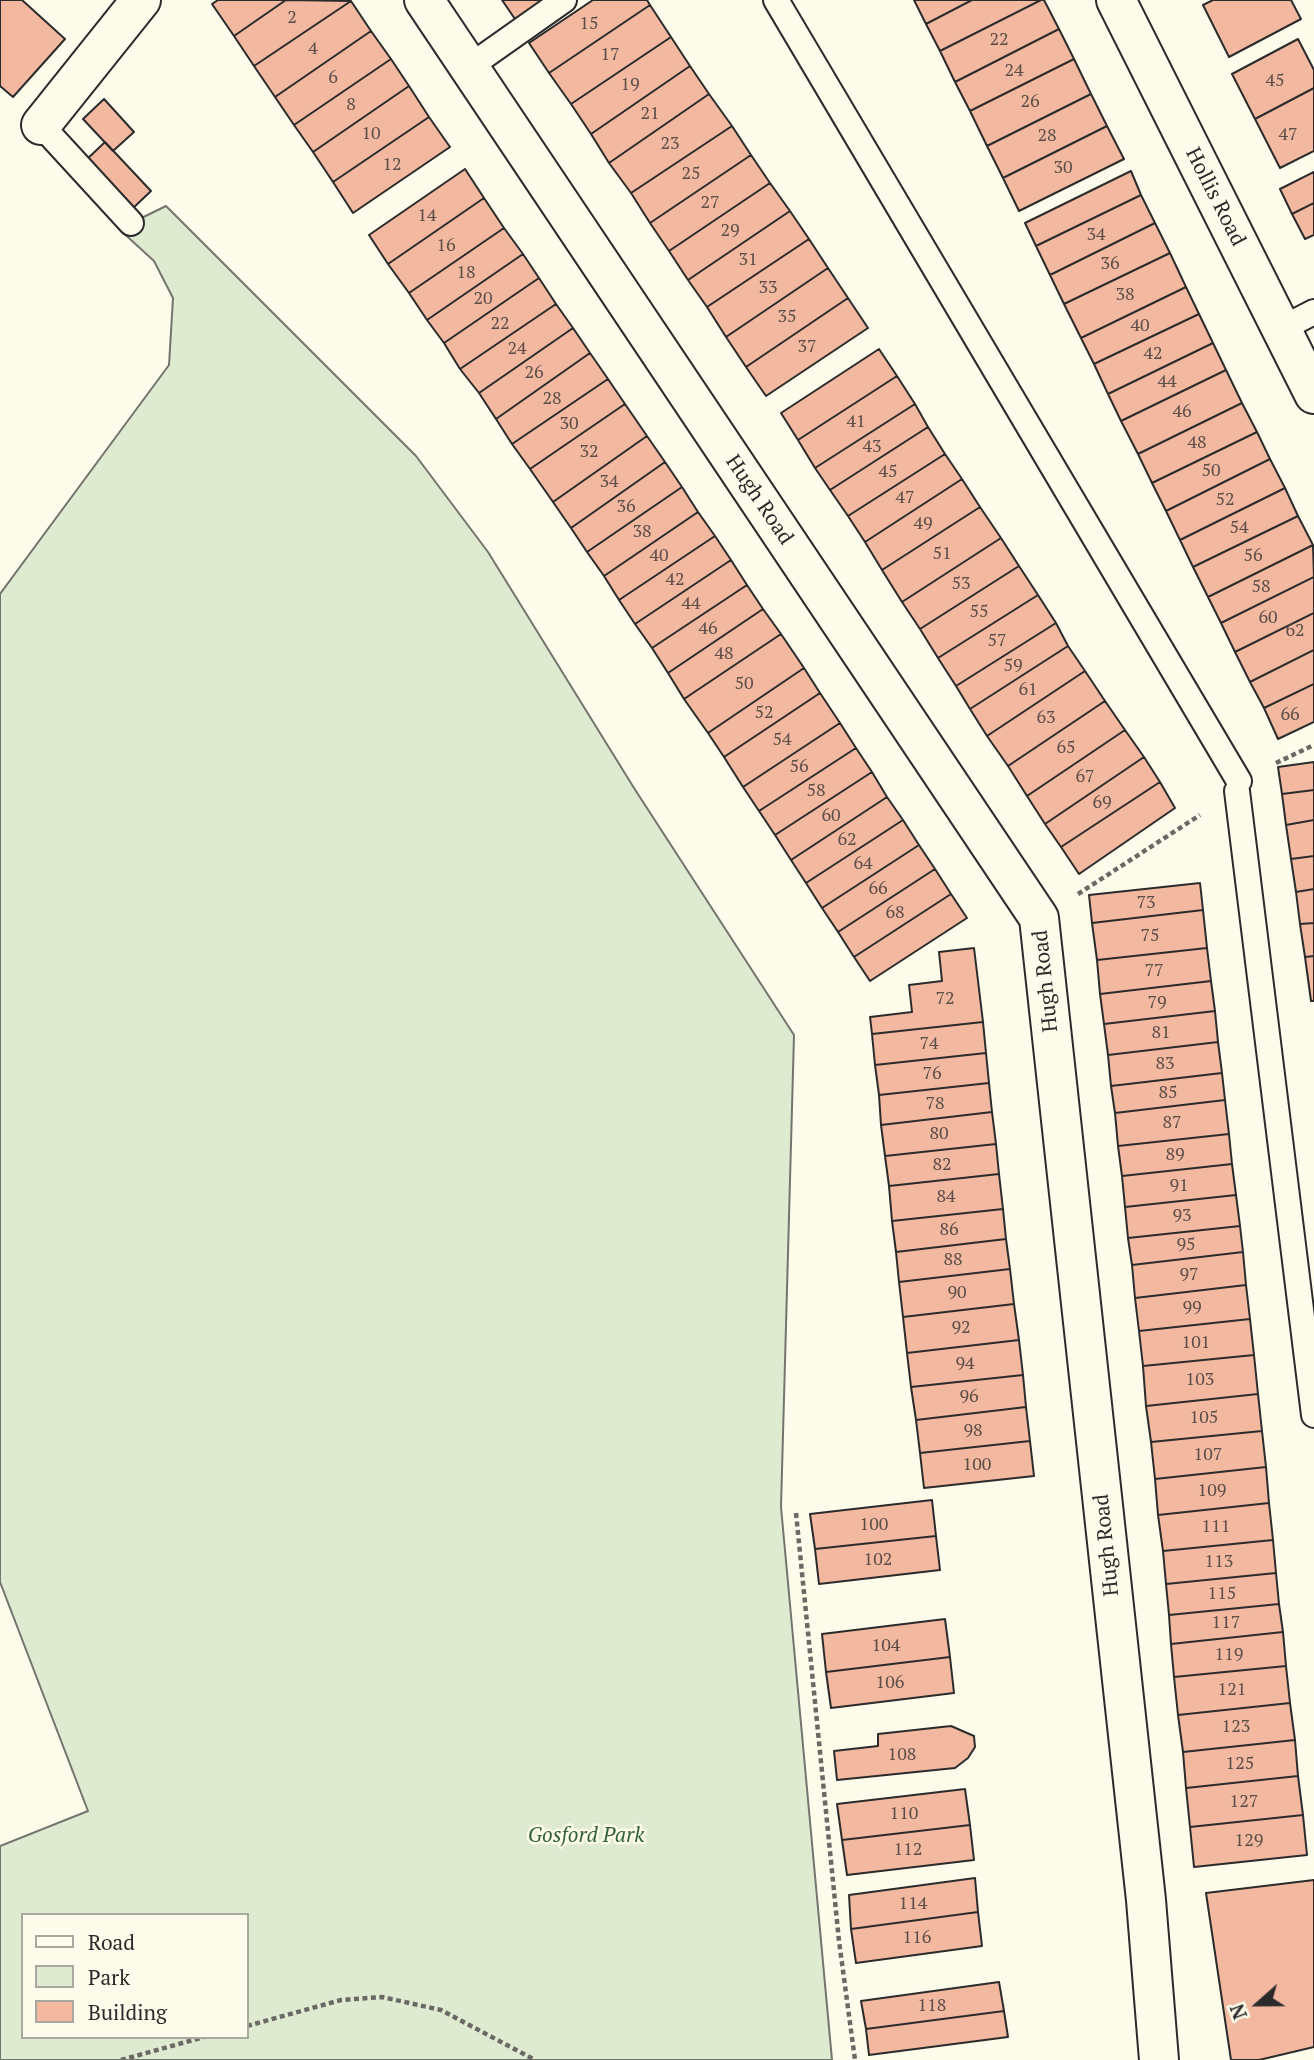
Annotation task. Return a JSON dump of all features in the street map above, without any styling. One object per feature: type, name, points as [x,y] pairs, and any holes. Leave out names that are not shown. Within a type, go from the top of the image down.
[{"type":"street","points":[[41,125],[141,0]]},
{"type":"street","name":"Hugh Road","points":[[424,0],[1039,918],[1146,1900],[1159,2060]]},
{"type":"street","name":"Hollis Road","points":[[1116,0],[1298,321],[1314,394]]},
{"type":"lane","points":[[469,67],[564,0]]},
{"type":"lane","points":[[775,0],[1238,786],[1314,1415]]},
{"type":"lane","points":[[41,125],[131,223]]},
{"type":"path","points":[[1039,918],[1238,786],[1314,745]]},
{"type":"path","points":[[796,1513],[839,1941],[855,2060]]},
{"type":"path","points":[[248,2026],[341,2000],[382,1997],[441,2010],[535,2060]]},
{"type":"path","points":[[121,2060],[198,2039]]},
{"type":"green space","name":"Gosford Park","points":[[166,206],[416,456],[488,552],[634,788],[794,1035],[781,1507],[832,2060],[0,2060],[0,1846],[88,1811],[0,1582],[0,594],[169,365],[173,298],[154,261],[119,229]]},
{"type":"building","points":[[0,0],[22,0],[65,39],[13,97],[0,86]]},
{"type":"building","points":[[218,0],[286,0],[234,36],[212,4]]},
{"type":"building","points":[[286,0],[351,1],[254,66],[234,36]]},
{"type":"building","points":[[502,0],[556,0],[519,25]]},
{"type":"building","points":[[593,0],[647,0],[650,5],[549,73],[529,43]]},
{"type":"building","points":[[914,0],[972,0],[926,24]]},
{"type":"building","points":[[972,0],[1041,0],[940,51],[926,24]]},
{"type":"building","points":[[1044,0],[1059,29],[955,82],[940,51]]},
{"type":"building","points":[[1213,0],[1291,0],[1301,19],[1229,57],[1203,5]]},
{"type":"building","points":[[351,1],[371,31],[275,97],[254,66]]},
{"type":"building","points":[[650,5],[671,37],[571,104],[549,73]]},
{"type":"building","points":[[1059,29],[1074,59],[970,111],[955,82]]},
{"type":"building","points":[[371,31],[391,59],[294,125],[275,97]]},
{"type":"building","points":[[671,37],[690,66],[591,134],[571,104]]},
{"type":"building","points":[[1298,39],[1314,70],[1314,88],[1255,119],[1232,74]]},
{"type":"building","points":[[391,59],[409,86],[313,152],[294,125]]},
{"type":"building","points":[[1074,59],[1091,94],[987,146],[970,111]]},
{"type":"building","points":[[690,66],[709,94],[609,163],[591,134]]},
{"type":"building","points":[[409,86],[429,117],[333,182],[313,152]]},
{"type":"building","points":[[1314,88],[1314,151],[1280,168],[1255,119]]},
{"type":"building","points":[[709,94],[732,126],[631,193],[609,163]]},
{"type":"building","points":[[1091,94],[1107,126],[1003,178],[987,146]]},
{"type":"building","points":[[104,99],[134,132],[113,151],[83,119]]},
{"type":"building","points":[[429,117],[450,147],[353,213],[333,182]]},
{"type":"building","points":[[732,126],[751,155],[650,223],[631,193]]},
{"type":"building","points":[[1107,126],[1124,159],[1019,211],[1003,178]]},
{"type":"building","points":[[105,142],[151,191],[130,211],[84,162]]},
{"type":"building","points":[[751,155],[770,183],[669,251],[650,223]]},
{"type":"building","points":[[465,169],[484,198],[388,264],[369,235]]},
{"type":"building","points":[[1131,171],[1141,195],[1036,246],[1025,223]]},
{"type":"building","points":[[1314,172],[1314,203],[1292,214],[1280,189]]},
{"type":"building","points":[[770,183],[790,211],[688,280],[669,251]]},
{"type":"building","points":[[1141,195],[1155,223],[1050,275],[1036,246]]},
{"type":"building","points":[[484,198],[504,228],[409,293],[388,264]]},
{"type":"building","points":[[1314,203],[1314,235],[1305,239],[1292,214]]},
{"type":"building","points":[[790,211],[809,239],[707,307],[688,280]]},
{"type":"building","points":[[1155,223],[1170,253],[1064,304],[1050,275]]},
{"type":"building","points":[[504,228],[523,254],[427,320],[409,293]]},
{"type":"building","points":[[809,239],[828,268],[726,337],[707,307]]},
{"type":"building","points":[[1170,253],[1186,287],[1081,338],[1064,304]]},
{"type":"building","points":[[523,254],[539,278],[444,343],[427,320]]},
{"type":"building","points":[[828,268],[848,298],[746,367],[726,337]]},
{"type":"building","points":[[539,278],[556,304],[460,369],[444,343]]},
{"type":"building","points":[[1186,287],[1199,314],[1094,364],[1081,338]]},
{"type":"building","points":[[848,298],[868,328],[766,396],[746,367]]},
{"type":"building","points":[[556,304],[573,328],[479,393],[460,369]]},
{"type":"building","points":[[1199,314],[1213,343],[1108,394],[1094,364]]},
{"type":"building","points":[[573,328],[590,353],[496,419],[479,393]]},
{"type":"building","points":[[1213,343],[1226,370],[1121,421],[1108,394]]},
{"type":"building","points":[[879,349],[897,376],[798,440],[781,413]]},
{"type":"building","points":[[590,353],[608,379],[512,444],[496,419]]},
{"type":"building","points":[[1226,370],[1242,403],[1138,454],[1121,421]]},
{"type":"building","points":[[897,376],[915,404],[815,468],[798,440]]},
{"type":"building","points":[[608,379],[625,404],[530,469],[512,444]]},
{"type":"building","points":[[1242,403],[1257,432],[1152,483],[1138,454]]},
{"type":"building","points":[[625,404],[647,436],[553,502],[530,469]]},
{"type":"building","points":[[915,404],[928,427],[830,490],[815,468]]},
{"type":"building","points":[[928,427],[945,454],[848,516],[830,490]]},
{"type":"building","points":[[1257,432],[1270,459],[1166,511],[1152,483]]},
{"type":"building","points":[[647,436],[665,462],[571,528],[553,502]]},
{"type":"building","points":[[945,454],[962,479],[865,542],[848,516]]},
{"type":"building","points":[[1270,459],[1285,488],[1180,540],[1166,511]]},
{"type":"building","points":[[665,462],[682,487],[587,552],[571,528]]},
{"type":"building","points":[[962,479],[980,507],[882,570],[865,542]]},
{"type":"building","points":[[682,487],[698,512],[604,576],[587,552]]},
{"type":"building","points":[[1285,488],[1298,516],[1193,567],[1180,540]]},
{"type":"building","points":[[980,507],[1001,538],[902,602],[882,570]]},
{"type":"building","points":[[698,512],[715,536],[619,600],[604,576]]},
{"type":"building","points":[[1298,516],[1313,545],[1208,597],[1193,567]]},
{"type":"building","points":[[715,536],[731,560],[635,624],[619,600]]},
{"type":"building","points":[[1001,538],[1019,566],[920,629],[902,602]]},
{"type":"building","points":[[1313,545],[1314,577],[1221,623],[1208,597]]},
{"type":"building","points":[[731,560],[747,585],[652,648],[635,624]]},
{"type":"building","points":[[1019,566],[1038,595],[938,658],[920,629]]},
{"type":"building","points":[[1314,577],[1314,613],[1235,652],[1221,623]]},
{"type":"building","points":[[747,585],[763,609],[668,673],[652,648]]},
{"type":"building","points":[[1038,595],[1056,623],[956,686],[938,658]]},
{"type":"building","points":[[763,609],[781,634],[684,699],[668,673]]},
{"type":"building","points":[[1314,613],[1314,650],[1250,682],[1235,652]]},
{"type":"building","points":[[1056,623],[1068,646],[970,709],[956,686]]},
{"type":"building","points":[[781,634],[804,668],[708,733],[684,699]]},
{"type":"building","points":[[1068,646],[1085,671],[987,736],[970,709]]},
{"type":"building","points":[[1314,650],[1314,684],[1264,708],[1250,682]]},
{"type":"building","points":[[804,668],[820,693],[724,757],[708,733]]},
{"type":"building","points":[[1085,671],[1105,701],[1008,766],[987,736]]},
{"type":"building","points":[[1314,684],[1314,722],[1278,739],[1264,708]]},
{"type":"building","points":[[820,693],[840,723],[743,787],[724,757]]},
{"type":"building","points":[[1105,701],[1125,730],[1027,796],[1008,766]]},
{"type":"building","points":[[840,723],[856,748],[759,811],[743,787]]},
{"type":"building","points":[[1125,730],[1144,757],[1045,824],[1027,796]]},
{"type":"building","points":[[856,748],[872,772],[775,835],[759,811]]},
{"type":"building","points":[[1144,757],[1160,782],[1061,847],[1045,824]]},
{"type":"building","points":[[1314,762],[1314,790],[1282,794],[1278,767]]},
{"type":"building","points":[[872,772],[887,797],[791,860],[775,835]]},
{"type":"building","points":[[1160,782],[1175,808],[1079,874],[1061,847]]},
{"type":"building","points":[[1314,790],[1314,820],[1286,825],[1282,794]]},
{"type":"building","points":[[887,797],[903,820],[806,883],[791,860]]},
{"type":"building","points":[[903,820],[919,845],[822,908],[806,883]]},
{"type":"building","points":[[1314,820],[1314,856],[1291,859],[1286,825]]},
{"type":"building","points":[[919,845],[935,869],[838,932],[822,908]]},
{"type":"building","points":[[1314,856],[1314,889],[1296,892],[1291,859]]},
{"type":"building","points":[[935,869],[951,894],[854,957],[838,932]]},
{"type":"building","points":[[1200,883],[1203,910],[1092,923],[1089,895]]},
{"type":"building","points":[[1314,889],[1314,923],[1300,924],[1296,892]]},
{"type":"building","points":[[951,894],[967,918],[870,981],[854,957]]},
{"type":"building","points":[[1203,910],[1207,948],[1097,960],[1092,923]]},
{"type":"building","points":[[1314,923],[1314,956],[1305,957],[1300,924]]},
{"type":"building","points":[[974,948],[983,1022],[872,1034],[870,1017],[912,1012],[909,985],[942,981],[939,952]]},
{"type":"building","points":[[1207,948],[1211,981],[1100,994],[1097,960]]},
{"type":"building","points":[[1314,956],[1314,1001],[1311,1001],[1305,957]]},
{"type":"building","points":[[1211,981],[1215,1011],[1104,1024],[1100,994]]},
{"type":"building","points":[[1215,1011],[1218,1042],[1108,1055],[1104,1024]]},
{"type":"building","points":[[983,1022],[986,1053],[875,1065],[872,1034]]},
{"type":"building","points":[[1218,1042],[1222,1073],[1111,1086],[1108,1055]]},
{"type":"building","points":[[986,1053],[989,1083],[879,1095],[875,1065]]},
{"type":"building","points":[[1222,1073],[1225,1100],[1115,1113],[1111,1086]]},
{"type":"building","points":[[989,1083],[992,1112],[881,1125],[879,1095]]},
{"type":"building","points":[[1225,1100],[1229,1134],[1118,1146],[1115,1113]]},
{"type":"building","points":[[992,1112],[996,1144],[885,1156],[881,1125]]},
{"type":"building","points":[[1229,1134],[1232,1164],[1122,1176],[1118,1146]]},
{"type":"building","points":[[996,1144],[999,1174],[889,1186],[885,1156]]},
{"type":"building","points":[[1232,1164],[1236,1195],[1125,1207],[1122,1176]]},
{"type":"building","points":[[999,1174],[1003,1209],[892,1221],[889,1186]]},
{"type":"building","points":[[1236,1195],[1240,1226],[1128,1238],[1125,1207]]},
{"type":"building","points":[[1003,1209],[1006,1239],[896,1252],[892,1221]]},
{"type":"building","points":[[1240,1226],[1243,1252],[1132,1265],[1128,1238]]},
{"type":"building","points":[[1006,1239],[1010,1269],[899,1282],[896,1252]]},
{"type":"building","points":[[1243,1252],[1246,1285],[1135,1298],[1132,1265]]},
{"type":"building","points":[[1010,1269],[1014,1304],[903,1317],[899,1282]]},
{"type":"building","points":[[1246,1285],[1250,1319],[1139,1331],[1135,1298]]},
{"type":"building","points":[[1014,1304],[1019,1340],[907,1353],[903,1317]]},
{"type":"building","points":[[1250,1319],[1254,1355],[1143,1366],[1139,1331]]},
{"type":"building","points":[[1019,1340],[1023,1375],[911,1387],[907,1353]]},
{"type":"building","points":[[1254,1355],[1258,1394],[1146,1406],[1143,1366]]},
{"type":"building","points":[[1023,1375],[1026,1407],[916,1420],[911,1387]]},
{"type":"building","points":[[1258,1394],[1262,1431],[1151,1442],[1146,1406]]},
{"type":"building","points":[[1026,1407],[1030,1441],[920,1453],[916,1420]]},
{"type":"building","points":[[1262,1431],[1266,1467],[1155,1479],[1151,1442]]},
{"type":"building","points":[[1030,1441],[1034,1476],[924,1488],[920,1453]]},
{"type":"building","points":[[1266,1467],[1269,1503],[1158,1515],[1155,1479]]},
{"type":"building","points":[[932,1500],[936,1536],[815,1549],[810,1514]]},
{"type":"building","points":[[1269,1503],[1273,1540],[1163,1551],[1158,1515]]},
{"type":"building","points":[[936,1536],[940,1570],[819,1584],[815,1549]]},
{"type":"building","points":[[1273,1540],[1276,1573],[1166,1584],[1163,1551]]},
{"type":"building","points":[[1276,1573],[1279,1604],[1169,1615],[1166,1584]]},
{"type":"building","points":[[1279,1604],[1283,1632],[1171,1644],[1169,1615]]},
{"type":"building","points":[[945,1619],[950,1657],[826,1672],[822,1634]]},
{"type":"building","points":[[1283,1632],[1286,1666],[1174,1677],[1171,1644]]},
{"type":"building","points":[[950,1657],[954,1693],[831,1708],[826,1672]]},
{"type":"building","points":[[1286,1666],[1290,1703],[1178,1715],[1174,1677]]},
{"type":"building","points":[[1290,1703],[1295,1740],[1183,1752],[1178,1715]]},
{"type":"building","points":[[951,1726],[974,1736],[975,1747],[968,1758],[955,1768],[837,1780],[834,1751],[878,1746],[878,1734]]},
{"type":"building","points":[[1295,1740],[1298,1776],[1186,1788],[1183,1752]]},
{"type":"building","points":[[1298,1776],[1303,1815],[1190,1827],[1186,1788]]},
{"type":"building","points":[[965,1789],[970,1825],[842,1840],[837,1804]]},
{"type":"building","points":[[1303,1815],[1307,1855],[1194,1867],[1190,1827]]},
{"type":"building","points":[[970,1825],[974,1860],[847,1875],[842,1840]]},
{"type":"building","points":[[975,1878],[978,1912],[851,1929],[849,1895]]},
{"type":"building","points":[[1314,1880],[1314,2047],[1259,2060],[1231,2060],[1206,1893]]},
{"type":"building","points":[[978,1912],[982,1946],[856,1963],[851,1929]]},
{"type":"building","points":[[999,1982],[1004,2011],[866,2029],[861,2001]]},
{"type":"building","points":[[1004,2011],[1008,2037],[869,2055],[866,2029]]}]
